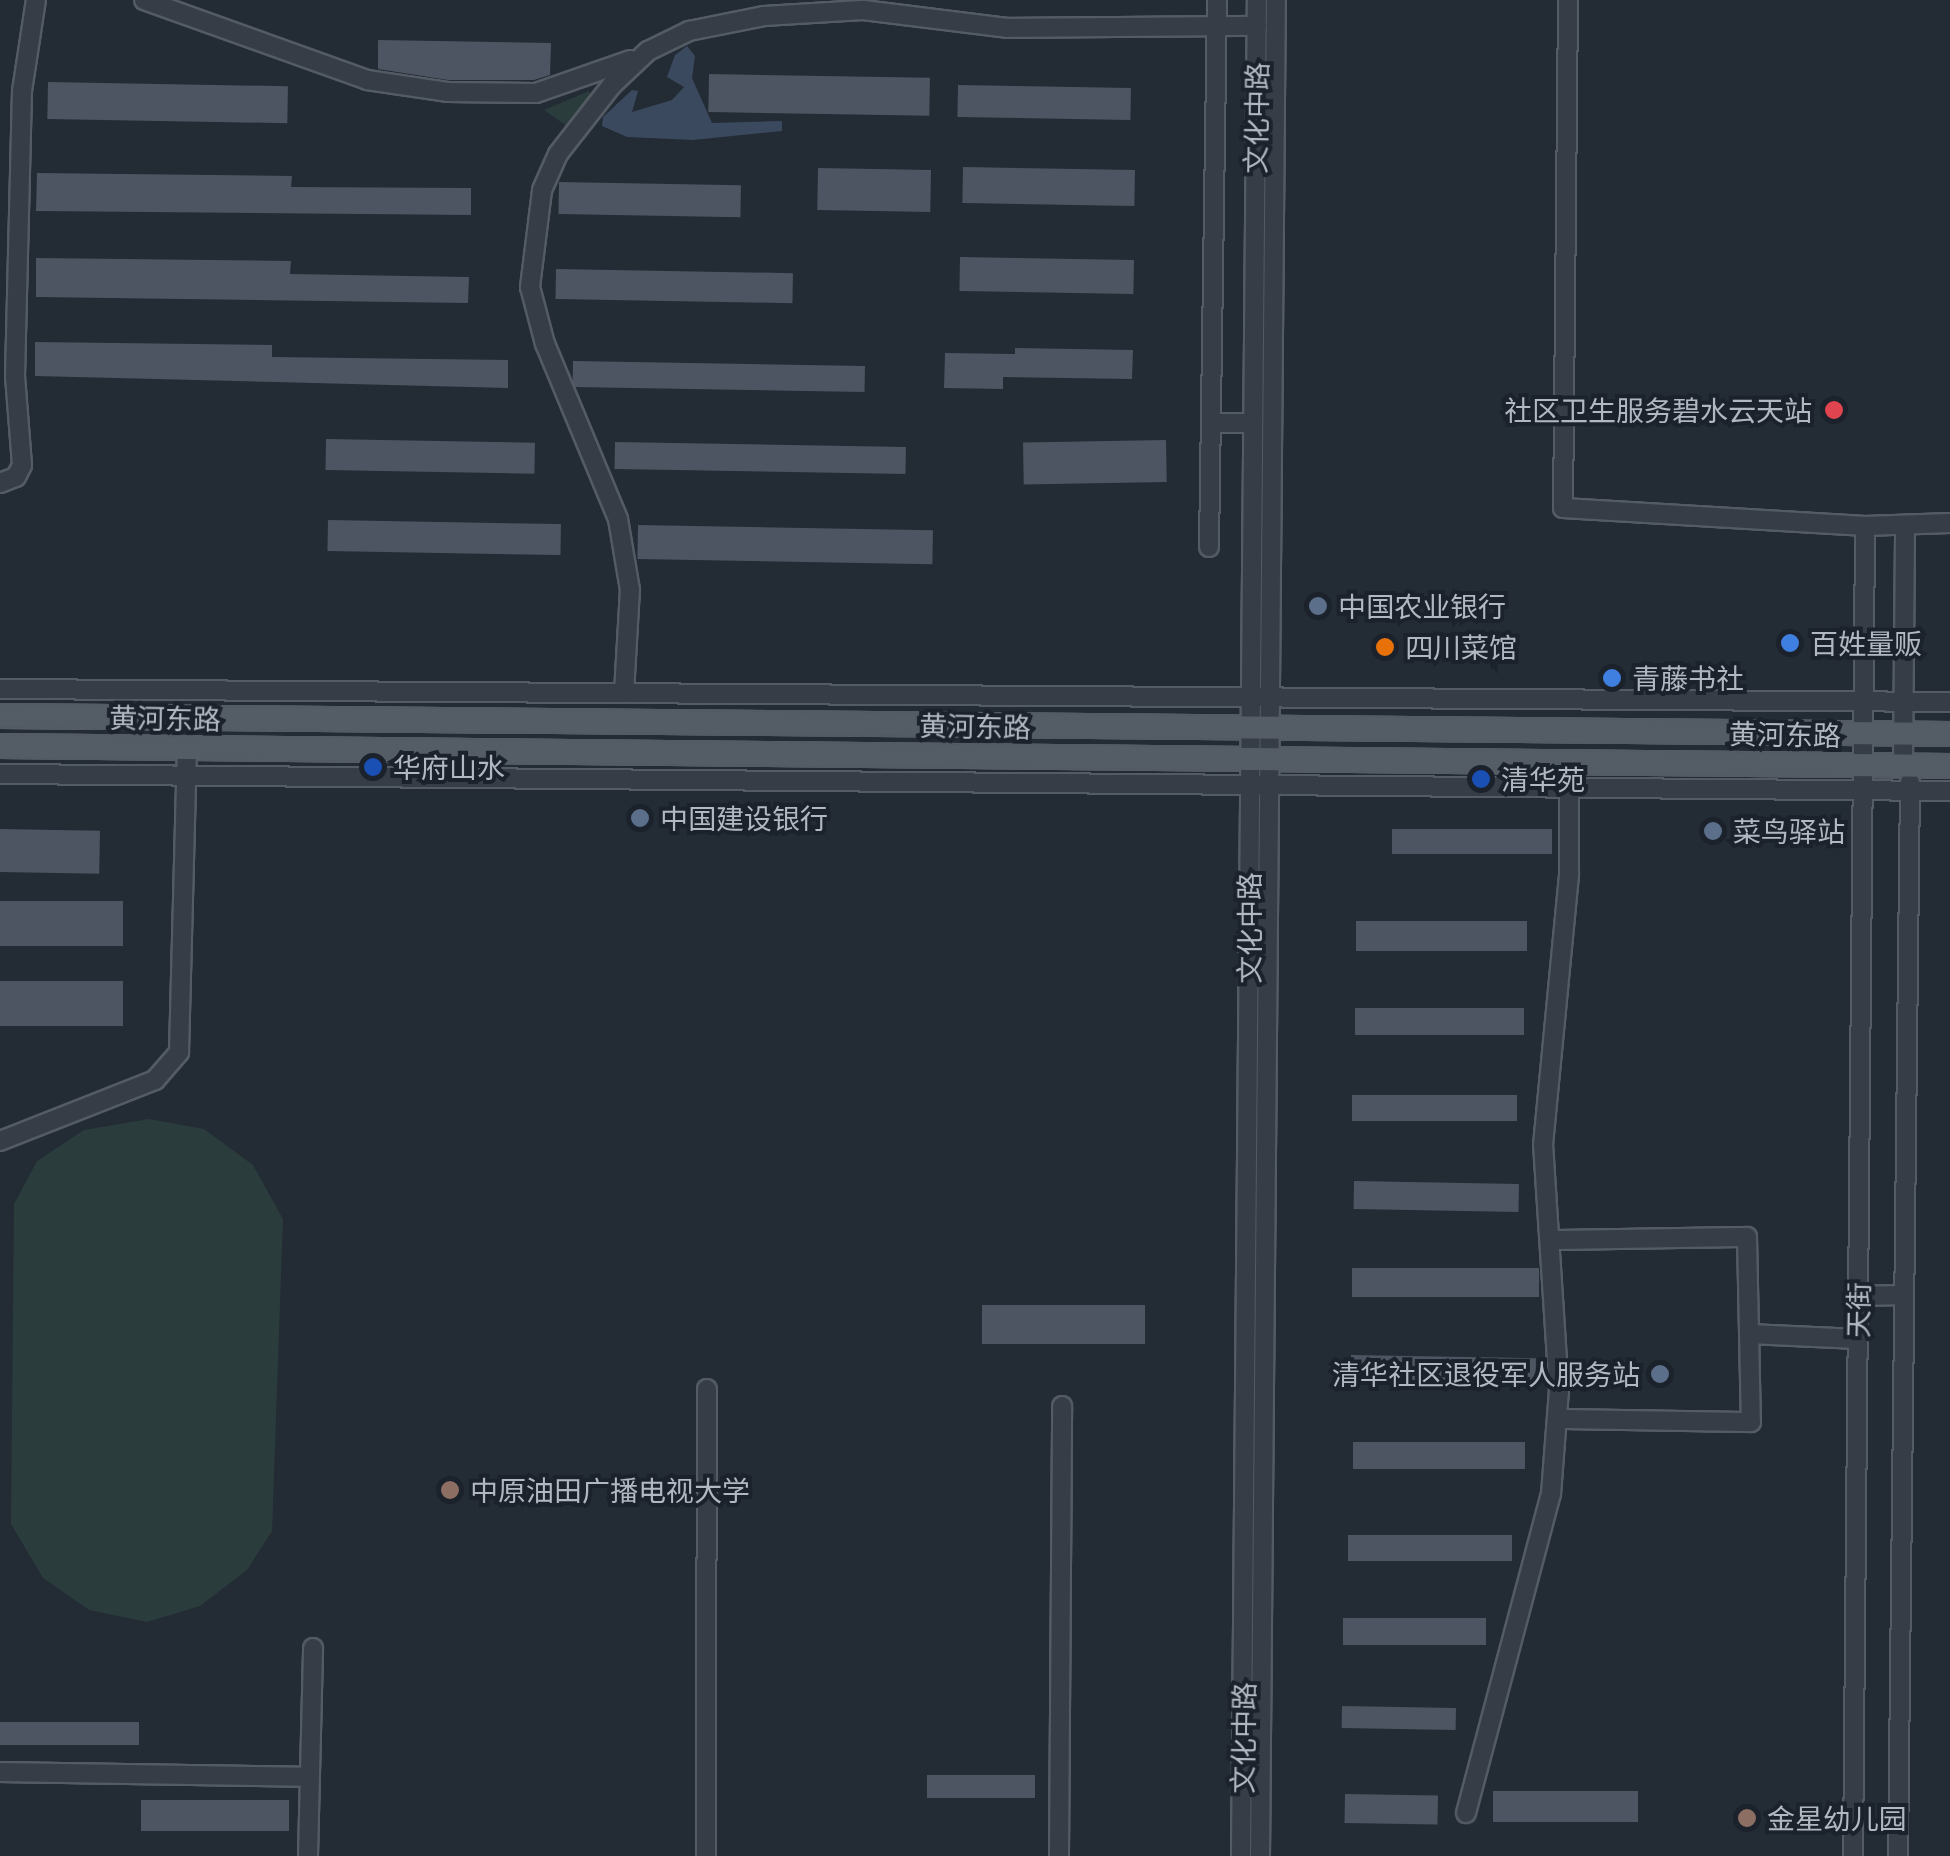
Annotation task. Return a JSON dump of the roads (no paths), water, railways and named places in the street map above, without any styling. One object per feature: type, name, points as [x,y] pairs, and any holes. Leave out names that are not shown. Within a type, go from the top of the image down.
[{"type":"main road","name":"黄河东路","points":[[0,716],[1950,734]]},
{"type":"main road","name":"黄河东路","points":[[0,746],[1950,766]]},
{"type":"street","points":[[0,483],[16,477],[22,464],[16,377],[22,91],[36,0]]},
{"type":"street","points":[[144,0],[367,80],[448,92],[536,93],[601,75],[648,51],[727,20],[810,12],[903,12],[1047,29],[1257,26]]},
{"type":"street","points":[[1210,547],[1217,0]]},
{"type":"street","name":"文化中路","points":[[1257,0],[1252,423],[1259,696]]},
{"type":"street","name":"文化中路","points":[[1260,1856],[1259,696],[1276,0]]},
{"type":"street","points":[[1568,0],[1562,508],[1864,526],[1950,524]]},
{"type":"street","points":[[624,693],[630,590],[618,518],[533,310],[529,265],[542,190],[558,154],[648,51]]},
{"type":"street","points":[[1211,422],[1252,423]]},
{"type":"street","name":"天街","points":[[1898,1856],[1910,790],[1903,733],[1905,525]]},
{"type":"street","name":"天街","points":[[1853,1856],[1864,526]]},
{"type":"street","points":[[0,688],[1950,702]]},
{"type":"street","points":[[0,1142],[155,1080],[180,1052],[187,748]]},
{"type":"street","points":[[1466,1813],[1551,1494],[1557,1419],[1552,1240],[1543,1145],[1568,873],[1570,762]]},
{"type":"street","points":[[0,774],[1950,791]]},
{"type":"street","name":"文化中路","points":[[1241,1856],[1259,787]]},
{"type":"street","points":[[1552,1240],[1747,1238],[1750,1422],[1557,1419]]},
{"type":"street","points":[[1858,1296],[1904,1295]]},
{"type":"street","points":[[1749,1334],[1858,1339]]},
{"type":"street","points":[[706,1856],[707,1389]]},
{"type":"street","points":[[1059,1856],[1062,1406]]},
{"type":"street","points":[[308,1856],[313,1648]]},
{"type":"street","points":[[0,1772],[310,1777]]},
{"type":"water","points":[[687,46],[695,56],[692,78],[712,123],[782,121],[782,131],[693,140],[627,137],[602,126],[603,117],[632,90],[638,91],[632,112],[672,100],[684,87],[667,77],[675,55]]},
{"type":"place","name":"社区卫生服务碧水云天站","points":[[1834,410]]},
{"type":"place","name":"中国农业银行","points":[[1318,606]]},
{"type":"place","name":"百姓量贩","points":[[1790,643]]},
{"type":"place","name":"四川菜馆","points":[[1385,647]]},
{"type":"place","name":"青藤书社","points":[[1612,678]]},
{"type":"place","name":"华府山水","points":[[373,767]]},
{"type":"place","name":"清华苑","points":[[1481,779]]},
{"type":"place","name":"中国建设银行","points":[[640,818]]},
{"type":"place","name":"菜鸟驿站","points":[[1713,831]]},
{"type":"place","name":"清华社区退役军人服务站","points":[[1660,1374]]},
{"type":"place","name":"中原油田广播电视大学","points":[[450,1490]]},
{"type":"place","name":"金星幼儿园","points":[[1747,1818]]}]
